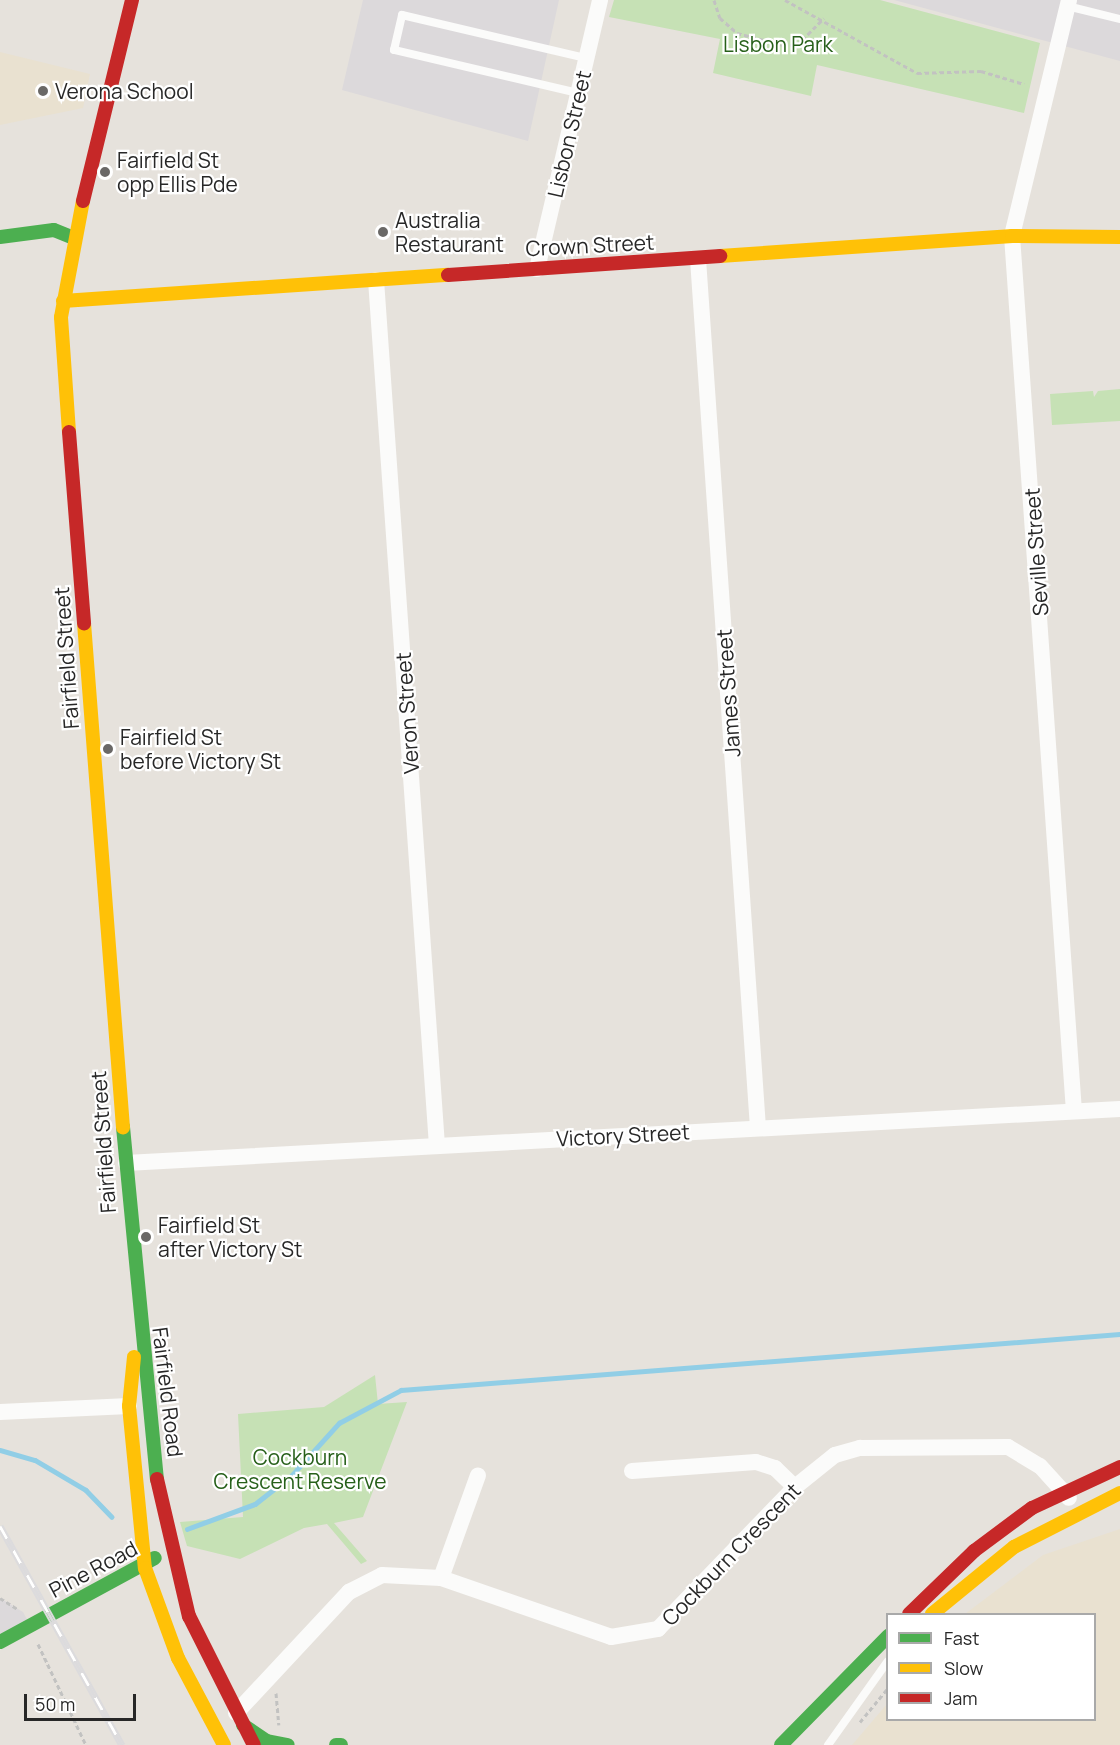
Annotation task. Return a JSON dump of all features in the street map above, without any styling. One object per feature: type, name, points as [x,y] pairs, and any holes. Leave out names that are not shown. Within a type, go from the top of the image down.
[{"type":"main road","name":"Fairfield Street","points":[[132,0],[74,238],[63,301],[138,1319]]},
{"type":"main road","points":[[0,237],[54,230],[74,238]]},
{"type":"main road","name":"Crown Street","points":[[63,301],[1012,236],[1120,237]]},
{"type":"main road","points":[[0,251],[74,238]]},
{"type":"main road","name":"Fairfield Road","points":[[138,1319],[160,1501],[177,1581],[254,1745]]},
{"type":"main road","name":"Fairfield Road","points":[[138,1319],[129,1406],[145,1568],[178,1658],[224,1745]]},
{"type":"main road","name":"Pine Road","points":[[0,1642],[145,1568],[154,1561],[157,1548],[149,1489],[149,1396]]},
{"type":"main road","points":[[910,1613],[974,1551],[1062,1491],[1120,1467]]},
{"type":"main road","points":[[932,1613],[1014,1547],[1080,1510],[1120,1493]]},
{"type":"main road","points":[[782,1745],[886,1638]]},
{"type":"main road","points":[[819,1730],[886,1663]]},
{"type":"main road","points":[[240,1719],[267,1741],[284,1739]]},
{"type":"street","name":"Lisbon Street","points":[[537,269],[600,0]]},
{"type":"street","name":"Seville Street","points":[[1068,3],[1012,236],[1074,1111]]},
{"type":"street","name":"James Street","points":[[698,259],[758,1128]]},
{"type":"street","name":"Veron Street","points":[[376,280],[437,1146]]},
{"type":"street","name":"Victory Street","points":[[126,1163],[1120,1109]]},
{"type":"street","points":[[0,1412],[129,1406]]},
{"type":"street","name":"Cockburn Crescent","points":[[240,1719],[286,1659],[364,1582],[404,1572],[441,1578],[594,1633],[636,1637],[677,1614],[795,1487],[834,1455],[860,1448],[984,1445],[1025,1454],[1080,1510]]},
{"type":"street","points":[[633,1471],[756,1462],[775,1468],[795,1487]]},
{"type":"street","points":[[441,1578],[478,1475]]},
{"type":"lane","points":[[1068,3],[1120,19]]},
{"type":"lane","points":[[578,93],[394,50],[402,15],[586,58]]},
{"type":"lane","points":[[828,1745],[886,1664]]},
{"type":"path","points":[[714,0],[720,18],[737,33],[783,45],[796,45],[824,18]]},
{"type":"path","points":[[785,0],[824,18],[917,73],[981,71],[1024,84]]},
{"type":"path","points":[[0,1598],[23,1612],[86,1745]]},
{"type":"path","points":[[275,1680],[284,1739]]},
{"type":"path","points":[[867,1714],[886,1690]]},
{"type":"shaded area","points":[[363,0],[559,0],[528,141],[342,90]]},
{"type":"shaded area","points":[[894,0],[1120,0],[1120,61]]},
{"type":"shaded area","name":"Verona School","points":[[0,52],[90,74],[83,108],[0,125]]},
{"type":"shaded area","points":[[1120,1529],[1120,1745],[852,1745],[886,1705],[886,1721],[1096,1721],[1096,1613],[966,1613],[1043,1555]]},
{"type":"shaded area","points":[[0,1598],[23,1612],[31,1627],[0,1642]]},
{"type":"green space","name":"Lisbon Park","points":[[614,0],[880,0],[1040,43],[1024,113],[817,65],[811,96],[713,73],[720,39],[609,17]]},
{"type":"green space","points":[[1120,389],[1120,421],[1052,425],[1050,394],[1093,391],[1094,397],[1098,391]]},
{"type":"green space","name":"Cockburn Crescent Reserve","points":[[375,1375],[378,1404],[407,1402],[363,1517],[334,1523],[367,1561],[361,1564],[327,1524],[304,1528],[240,1559],[187,1546],[180,1522],[243,1517],[238,1414],[324,1407]]},
{"type":"waterway","points":[[187,1529],[255,1504],[292,1475],[339,1423],[401,1390],[1120,1334]]},
{"type":"waterway","points":[[0,1450],[35,1460],[86,1490],[112,1517]]},
{"type":"railway","points":[[0,1526],[122,1745]]},
{"type":"traffic: fast","points":[[0,237],[54,230],[74,238]]},
{"type":"traffic: fast","points":[[123,1127],[157,1479]]},
{"type":"traffic: fast","points":[[0,1642],[155,1558]]},
{"type":"traffic: fast","points":[[781,1745],[886,1638]]},
{"type":"traffic: fast","points":[[243,1725],[267,1741],[288,1745]]},
{"type":"traffic: fast","points":[[336,1745],[341,1745]]},
{"type":"traffic: slow","points":[[69,432],[61,317],[83,201]]},
{"type":"traffic: slow","points":[[720,256],[1012,236],[1120,237]]},
{"type":"traffic: slow","points":[[63,301],[448,275]]},
{"type":"traffic: slow","points":[[84,623],[123,1127]]},
{"type":"traffic: slow","points":[[134,1357],[129,1406],[145,1568],[178,1658],[224,1745]]},
{"type":"traffic: slow","points":[[933,1613],[1014,1547],[1120,1493]]},
{"type":"traffic: jam","points":[[83,201],[132,0]]},
{"type":"traffic: jam","points":[[448,275],[720,256]]},
{"type":"traffic: jam","points":[[69,432],[84,623]]},
{"type":"traffic: jam","points":[[910,1613],[974,1551],[1032,1508],[1120,1467]]},
{"type":"traffic: jam","points":[[157,1479],[189,1616],[254,1745]]},
{"type":"place","name":"Verona School","points":[[43,91]]},
{"type":"place","name":"Fairfield St opp Ellis Pde","points":[[105,172]]},
{"type":"place","name":"Australia Restaurant","points":[[383,232]]},
{"type":"place","name":"Fairfield St before Victory St","points":[[108,749]]},
{"type":"place","name":"Fairfield St after Victory St","points":[[146,1237]]}]
